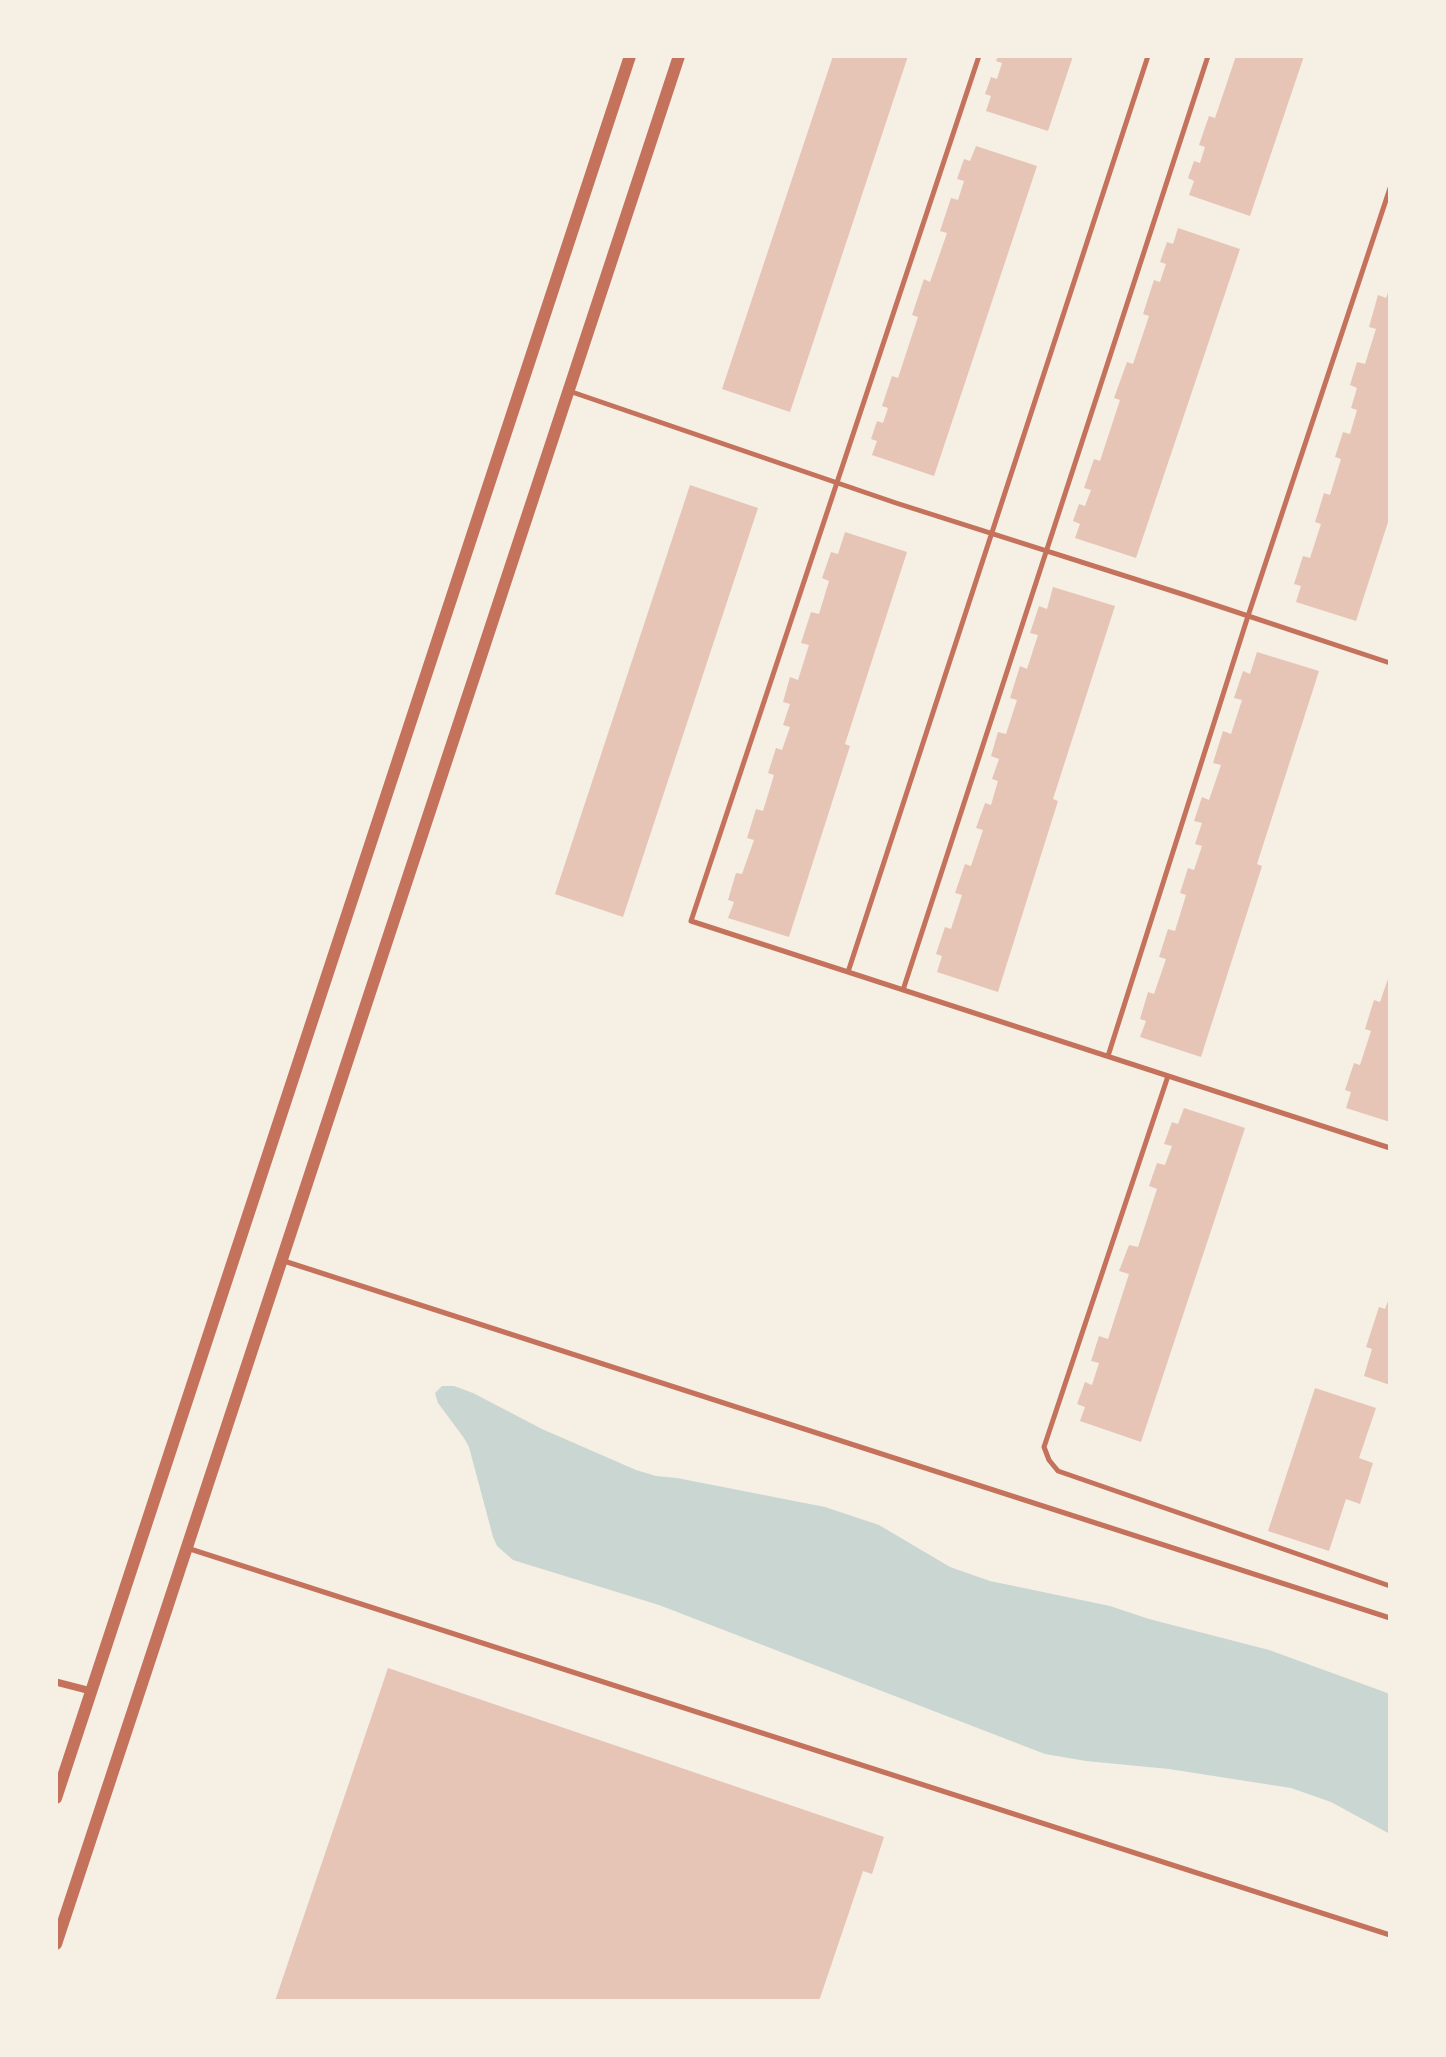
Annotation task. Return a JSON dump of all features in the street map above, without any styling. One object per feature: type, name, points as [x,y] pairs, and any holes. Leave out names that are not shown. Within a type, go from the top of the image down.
[{"type":"street","points":[[56,1798],[630,56]]},
{"type":"street","points":[[56,1944],[679,56]]},
{"type":"street","points":[[56,1682],[91,1691]]},
{"type":"lane","points":[[979,56],[691,921],[1390,1147]]},
{"type":"lane","points":[[848,972],[1148,56]]},
{"type":"lane","points":[[903,990],[1208,56]]},
{"type":"lane","points":[[1108,1056],[1248,616],[1390,188]]},
{"type":"lane","points":[[569,391],[837,483],[1390,663]]},
{"type":"lane","points":[[1168,1076],[1044,1447],[1049,1460],[1058,1471],[1390,1586]]},
{"type":"lane","points":[[282,1261],[1390,1618]]},
{"type":"lane","points":[[186,1548],[1390,1935]]},
{"type":"shaded area","points":[[442,1386],[454,1386],[473,1393],[542,1429],[636,1470],[825,1507],[879,1525],[950,1567],[990,1581],[1110,1606],[1149,1619],[1269,1650],[1390,1694],[1390,1834],[1331,1802],[1291,1788],[1169,1769],[1045,1754],[659,1605],[513,1560],[497,1546],[493,1537],[469,1447],[438,1403],[435,1393]]},
{"type":"building","points":[[833,56],[908,56],[790,412],[722,389]]},
{"type":"building","points":[[998,56],[1073,56],[1048,131],[986,111],[991,96],[985,94],[991,77],[997,79],[1002,63],[996,61]]},
{"type":"building","points":[[1236,56],[1304,56],[1250,216],[1189,195],[1194,181],[1188,178],[1194,161],[1200,163],[1205,147],[1199,145],[1209,116],[1215,118]]},
{"type":"building","points":[[976,146],[1037,166],[934,476],[872,455],[877,441],[871,439],[877,421],[883,423],[888,408],[882,406],[892,376],[898,378],[918,317],[912,315],[924,279],[930,282],[947,233],[940,231],[951,198],[958,200],[964,181],[957,179],[964,159],[970,161]]},
{"type":"building","points":[[1178,228],[1240,249],[1136,558],[1075,538],[1080,524],[1073,521],[1079,504],[1085,506],[1091,490],[1084,488],[1094,459],[1100,461],[1120,400],[1114,398],[1127,362],[1133,364],[1149,316],[1143,314],[1154,280],[1160,282],[1166,264],[1160,262],[1167,242],[1173,244]]},
{"type":"building","points":[[1390,287],[1390,516],[1356,621],[1296,602],[1301,586],[1294,584],[1303,556],[1310,558],[1321,524],[1315,522],[1324,493],[1330,495],[1341,459],[1335,457],[1343,432],[1350,434],[1357,410],[1351,408],[1357,388],[1350,385],[1357,362],[1365,364],[1376,329],[1369,327],[1378,295],[1386,298]]},
{"type":"building","points":[[690,485],[758,508],[623,917],[555,894]]},
{"type":"building","points":[[845,532],[907,552],[845,744],[850,746],[789,937],[728,918],[734,902],[728,900],[736,873],[742,874],[754,840],[747,838],[756,809],[763,811],[774,775],[768,773],[776,748],[782,750],[790,727],[783,725],[790,704],[783,702],[790,677],[798,680],[809,645],[801,643],[811,612],[819,614],[829,581],[822,578],[831,552],[838,554]]},
{"type":"building","points":[[1053,587],[1115,606],[1053,799],[1058,801],[998,992],[937,972],[942,956],[936,954],[945,927],[951,929],[962,895],[955,893],[965,864],[971,866],[983,830],[976,828],[985,803],[991,805],[998,781],[992,779],[999,759],[991,756],[998,732],[1006,734],[1017,700],[1010,698],[1020,666],[1027,669],[1038,635],[1030,633],[1039,606],[1047,609]]},
{"type":"building","points":[[1257,652],[1319,671],[1257,864],[1262,866],[1201,1057],[1140,1037],[1146,1021],[1140,1019],[1148,992],[1154,994],[1166,959],[1159,957],[1168,929],[1175,931],[1186,895],[1180,893],[1188,868],[1194,870],[1202,846],[1195,844],[1202,823],[1194,821],[1202,797],[1209,800],[1221,765],[1213,763],[1223,731],[1231,734],[1242,700],[1234,698],[1243,671],[1250,674]]},
{"type":"building","points":[[1390,973],[1390,1122],[1346,1108],[1351,1092],[1345,1090],[1354,1063],[1360,1065],[1371,1031],[1365,1029],[1374,1000],[1380,1002]]},
{"type":"building","points":[[1184,1108],[1245,1128],[1141,1442],[1080,1421],[1085,1407],[1077,1404],[1085,1382],[1092,1385],[1099,1363],[1091,1361],[1099,1336],[1108,1339],[1129,1274],[1119,1271],[1129,1245],[1138,1247],[1157,1189],[1149,1186],[1157,1163],[1165,1165],[1172,1146],[1164,1144],[1172,1122],[1178,1124]]},
{"type":"building","points":[[1390,1296],[1390,1385],[1364,1376],[1372,1349],[1366,1347],[1379,1307],[1385,1309]]},
{"type":"building","points":[[1315,1388],[1376,1408],[1359,1458],[1373,1463],[1360,1504],[1346,1499],[1329,1551],[1268,1531]]},
{"type":"building","points":[[388,1668],[884,1837],[872,1874],[863,1871],[819,2001],[275,2001]]}]
